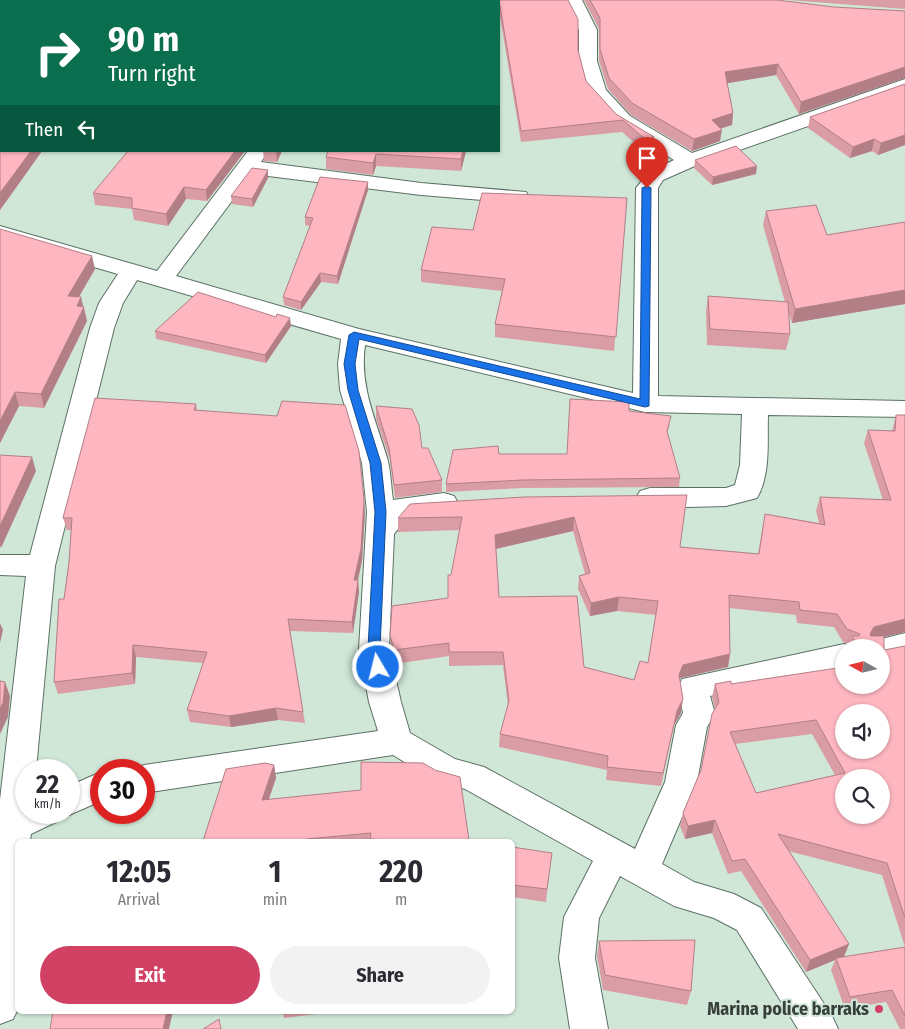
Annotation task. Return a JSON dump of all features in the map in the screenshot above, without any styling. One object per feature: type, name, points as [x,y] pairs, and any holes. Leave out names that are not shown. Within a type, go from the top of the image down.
[{"type":"street","points":[[573,0],[588,30],[588,61],[597,91],[623,120],[690,161]]},
{"type":"street","points":[[645,404],[637,200],[656,176],[690,161],[905,85]]},
{"type":"street","points":[[162,280],[252,159],[421,189],[540,198]]},
{"type":"street","points":[[0,233],[354,335],[645,404],[905,409]]},
{"type":"street","points":[[0,1007],[11,806],[41,566],[102,328],[111,303],[131,272]]},
{"type":"street","points":[[354,335],[350,364],[353,390],[375,463],[381,512],[374,649],[385,702],[397,741]]},
{"type":"street","points":[[627,498],[726,497],[747,491],[753,465],[755,406]]},
{"type":"street","points":[[380,532],[400,507],[465,502]]},
{"type":"street","points":[[0,565],[41,566]]},
{"type":"street","points":[[890,648],[905,645]]},
{"type":"street","points":[[588,1029],[578,958],[582,917],[628,863],[680,782],[692,725],[699,714],[693,688],[835,658]]},
{"type":"street","points":[[155,776],[397,741],[447,771],[473,777],[686,894],[722,905],[749,919],[819,1029]]},
{"type":"building","points":[[500,0],[568,0],[578,19],[578,50],[586,81],[616,114],[654,137],[646,140],[623,120],[521,131]]},
{"type":"building","points":[[590,0],[777,0],[834,7],[905,11],[905,67],[801,102],[778,64],[725,72],[733,113],[712,120],[722,130],[694,139],[632,103],[609,78],[600,49],[600,18]]},
{"type":"building","points":[[905,84],[905,135],[881,143],[874,139],[853,147],[810,117]]},
{"type":"building","points":[[736,146],[757,166],[713,177],[695,160]]},
{"type":"building","points":[[0,152],[30,152],[0,193]]},
{"type":"building","points":[[127,152],[234,152],[206,190],[184,187],[166,214],[132,208],[132,198],[93,193]]},
{"type":"building","points":[[328,152],[463,152],[461,159],[376,154],[373,163],[326,157]]},
{"type":"building","points":[[252,168],[268,170],[252,199],[231,196]]},
{"type":"building","points":[[320,177],[368,182],[337,276],[320,273],[301,302],[283,297],[313,218],[305,217]]},
{"type":"building","points":[[482,193],[627,198],[616,337],[495,324],[505,279],[421,270],[432,227],[473,230]]},
{"type":"building","points":[[816,205],[827,235],[905,222],[905,290],[795,309],[766,211]]},
{"type":"building","points":[[0,229],[92,256],[68,296],[81,297],[77,306],[84,307],[41,394],[15,392],[0,421]]},
{"type":"building","points":[[198,292],[276,317],[277,314],[290,318],[265,355],[155,331]]},
{"type":"building","points":[[708,296],[788,302],[790,334],[710,329]]},
{"type":"building","points":[[95,398],[196,404],[194,410],[277,416],[282,401],[345,405],[359,451],[364,500],[361,549],[354,580],[358,580],[352,622],[288,619],[303,712],[276,708],[229,716],[187,710],[207,652],[133,645],[132,673],[54,682],[59,599],[64,599],[72,518],[63,518]]},
{"type":"building","points":[[570,399],[629,402],[629,411],[671,416],[667,431],[680,478],[523,480],[446,484],[453,450],[498,446],[499,454],[567,454]]},
{"type":"building","points":[[376,406],[412,409],[419,425],[422,448],[428,448],[442,480],[394,485],[389,448]]},
{"type":"building","points":[[896,415],[905,415],[905,619],[874,627],[870,634],[871,636],[884,636],[884,639],[854,639],[852,636],[859,636],[860,634],[847,629],[837,614],[800,610],[799,602],[729,595],[730,654],[683,665],[679,675],[683,699],[677,711],[663,773],[607,767],[608,756],[500,734],[509,701],[503,652],[449,652],[449,643],[394,650],[390,635],[392,606],[448,598],[448,575],[451,575],[462,517],[398,518],[410,504],[524,497],[687,495],[680,547],[759,554],[765,514],[825,525],[820,497],[891,500],[868,430],[895,431]],"holes":[[[574,517],[590,573],[579,576],[591,603],[619,597],[658,601],[648,663],[640,661],[634,680],[584,667],[577,596],[499,597],[495,535]]]},
{"type":"building","points":[[0,455],[32,457],[0,526]]},
{"type":"building","points":[[905,646],[905,918],[887,863],[778,834],[849,944],[810,960],[745,859],[732,861],[715,820],[688,826],[683,813],[701,770],[712,714],[719,702],[715,684],[731,681],[731,684],[835,668],[835,694],[890,694],[890,649]],"holes":[[[835,704],[890,704],[890,759],[837,759],[843,769],[890,769],[890,824],[835,824],[835,775],[756,793],[730,732],[816,720],[835,755]]]},
{"type":"building","points":[[0,681],[5,682],[3,703],[0,709]]},
{"type":"building","points":[[361,762],[423,763],[435,770],[460,777],[469,839],[370,839],[371,833],[307,839],[204,839],[226,769],[265,763],[274,765],[262,800],[361,790]]},
{"type":"building","points":[[515,847],[552,853],[547,889],[515,885]]},
{"type":"building","points":[[695,940],[691,991],[605,975],[599,941]]},
{"type":"building","points":[[905,947],[905,1016],[892,990],[850,997],[836,958]]},
{"type":"building","points":[[52,1014],[166,1014],[163,1029],[50,1029]]},
{"type":"building","points":[[219,1019],[221,1029],[203,1029]]},
{"type":"place","name":"Marina police barraks","points":[[879,1009]]},
{"type":"route","points":[[378,667],[374,649],[381,512],[375,463],[353,390],[350,364],[354,335],[645,404],[647,188]]}]
